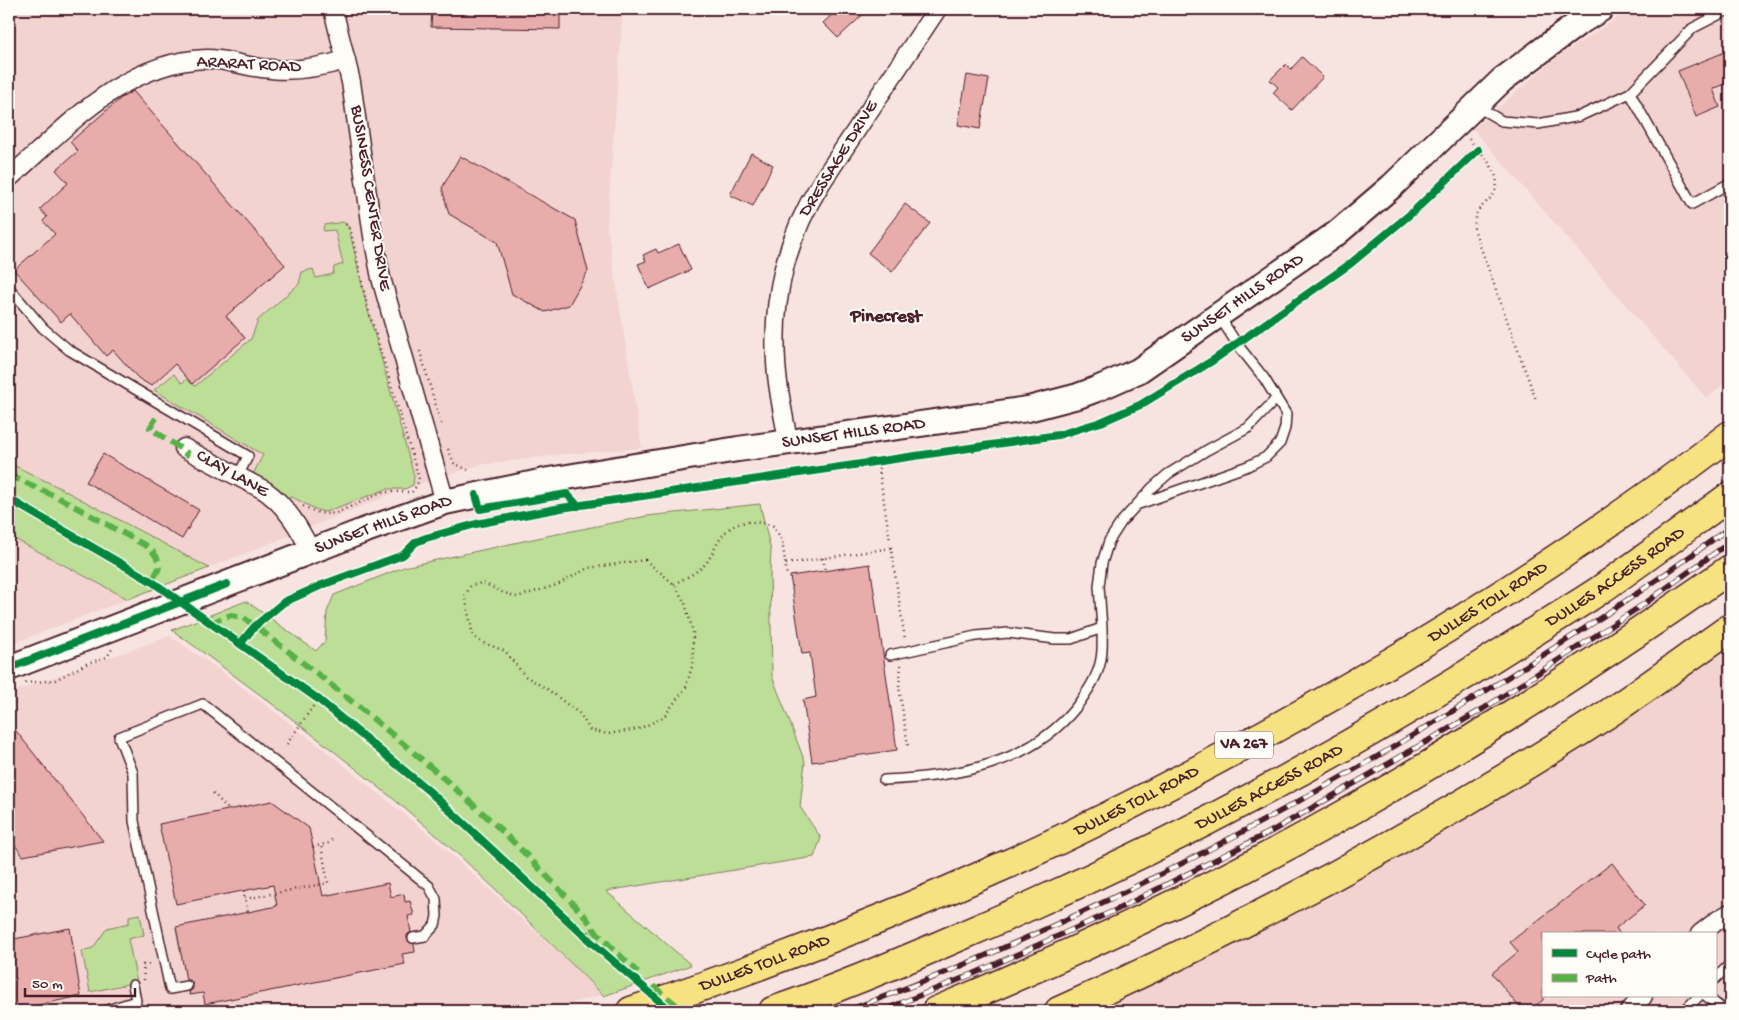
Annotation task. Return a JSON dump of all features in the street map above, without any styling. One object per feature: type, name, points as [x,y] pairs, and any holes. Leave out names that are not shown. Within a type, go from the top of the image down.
[{"type":"highway","name":"DULLES TOLL ROAD","points":[[631,1011],[825,941],[940,894],[1079,831],[1192,773],[1378,671],[1462,620],[1633,506],[1730,436]]},
{"type":"highway","name":"DULLES ACCESS ROAD","points":[[773,1011],[902,961],[1012,915],[1101,874],[1270,788],[1373,731],[1466,676],[1594,593],[1730,496]]},
{"type":"highway","points":[[936,1011],[1068,954],[1213,884],[1335,820],[1462,746],[1544,695],[1730,570]]},
{"type":"highway","points":[[1059,1011],[1130,980],[1214,939],[1376,853],[1603,717],[1730,628]]},
{"type":"main road","name":"SUNSET HILLS ROAD","points":[[13,676],[311,552],[445,502],[550,480],[788,442],[1028,409],[1078,396],[1138,371],[1337,233],[1378,199],[1502,80],[1576,24],[1601,9]]},
{"type":"street","name":"BUSINESS CENTER DRIVE","points":[[333,9],[356,110],[373,236],[381,278],[445,502]]},
{"type":"street","name":"DRESSAGE DRIVE","points":[[788,442],[776,363],[775,327],[778,292],[794,234],[807,205],[937,9]]},
{"type":"street","name":"ARARAT ROAD","points":[[9,178],[99,99],[120,85],[163,67],[208,59],[286,70],[308,69],[346,60]]},
{"type":"street","name":"CLAY LANE","points":[[184,448],[264,490],[287,510],[311,552]]},
{"type":"street","points":[[1703,932],[1730,913]]},
{"type":"street","points":[[1630,1011],[1641,998]]},
{"type":"lane","points":[[1475,106],[1502,122],[1538,124],[1580,116],[1630,93],[1693,28],[1730,9]]},
{"type":"lane","points":[[1630,93],[1692,204],[1730,183]]},
{"type":"lane","points":[[9,288],[43,328],[69,350],[248,456],[238,476]]},
{"type":"lane","points":[[1139,504],[1248,466],[1266,456],[1280,443],[1285,428],[1286,414],[1264,378],[1237,344],[1219,316]]},
{"type":"lane","points":[[884,780],[922,779],[983,767],[1012,757],[1040,742],[1068,718],[1090,688],[1101,659],[1102,628],[1099,586],[1102,564],[1109,541],[1122,521],[1152,488],[1168,474],[1206,450],[1248,428],[1276,398]]},
{"type":"lane","points":[[890,655],[976,636],[1008,632],[1071,640],[1102,628]]},
{"type":"lane","points":[[187,986],[170,989],[134,821],[133,773],[119,737],[203,704],[429,886],[436,899],[437,916],[435,925],[425,936],[412,938]]},
{"type":"lane","points":[[1716,978],[1730,965]]},
{"type":"lane","points":[[104,1011],[136,1001],[133,985]]},
{"type":"lane","points":[[1684,1011],[1697,998]]},
{"type":"lane","points":[[1709,998],[1725,1011]]},
{"type":"path","points":[[1456,125],[1478,150],[1495,174],[1497,184],[1494,193],[1478,208],[1474,218],[1474,229],[1536,400]]},
{"type":"path","points":[[1471,156],[1478,150]]},
{"type":"path","points":[[281,504],[290,499],[297,500],[316,512],[324,514],[336,513],[384,492],[412,492],[419,479],[367,304],[351,232],[344,223]]},
{"type":"path","points":[[420,351],[444,434]]},
{"type":"path","points":[[446,443],[454,463],[468,470]]},
{"type":"path","points":[[868,464],[887,461]]},
{"type":"path","points":[[878,463],[905,640],[898,687],[908,746]]},
{"type":"path","points":[[674,584],[689,576],[706,563],[723,535],[738,523],[758,521],[773,526],[782,540],[788,576]]},
{"type":"path","points":[[786,564],[891,548]]},
{"type":"path","points":[[823,558],[825,570]]},
{"type":"path","points":[[645,560],[674,584],[685,603],[693,632],[693,663],[686,688],[663,718],[638,729],[608,734],[590,730],[580,714],[547,689],[524,676],[505,651],[481,642],[473,636],[465,596],[471,585],[483,583],[518,597],[557,585],[588,568],[645,560]]},
{"type":"path","points":[[13,676],[55,680],[88,663],[108,657],[115,645]]},
{"type":"path","points":[[311,694],[326,706]]},
{"type":"path","points":[[286,744],[318,699]]},
{"type":"path","points":[[213,793],[228,809]]},
{"type":"path","points":[[312,847],[329,843],[334,837]]},
{"type":"path","points":[[245,899],[328,883],[321,845]]},
{"type":"path","points":[[243,891],[248,912]]},
{"type":"path","points":[[578,929],[588,938],[593,928]]},
{"type":"path","points":[[133,985],[144,983],[143,965],[164,961]]},
{"type":"shaded area","points":[[9,9],[623,9],[607,226],[642,448],[558,455],[479,465],[404,489],[209,568],[58,487],[9,463]]},
{"type":"shaded area","points":[[1631,9],[1730,9],[1730,378],[1707,399],[1473,129],[1556,58]]},
{"type":"shaded area","points":[[10,537],[128,599],[9,645]]},
{"type":"shaded area","points":[[1730,629],[1730,1011],[1056,1011],[1179,957]]},
{"type":"shaded area","points":[[170,636],[221,671],[330,754],[432,837],[604,994],[544,1011],[9,1011],[9,693]]},
{"type":"green space","points":[[343,222],[348,226],[350,232],[366,303],[414,476],[413,485],[405,489],[387,489],[325,512],[292,497],[287,498],[276,488],[253,474],[263,455],[154,390],[174,374],[182,383],[187,379],[195,386],[251,339],[258,320],[299,284],[302,272],[313,269],[316,278],[333,274],[334,267],[343,264],[335,230],[324,231],[323,229],[324,225]]},
{"type":"green space","points":[[9,463],[58,487],[209,568],[128,599],[9,536]]},
{"type":"green space","points":[[760,504],[771,551],[772,676],[805,762],[800,807],[821,838],[814,857],[606,891],[691,965],[604,996],[496,890],[426,826],[319,740],[172,630],[246,601],[316,651],[325,641],[327,612],[334,595],[404,567],[647,516]]},
{"type":"green space","points":[[140,914],[144,935],[128,939],[137,982],[90,992],[82,951],[93,948],[107,928],[129,923],[129,916]]},
{"type":"building","points":[[432,9],[560,9],[560,29],[431,27]]},
{"type":"building","points":[[838,9],[869,9],[838,38],[823,23]]},
{"type":"building","points":[[1730,50],[1730,82],[1713,89],[1720,107],[1696,117],[1678,71]]},
{"type":"building","points":[[1302,57],[1323,77],[1292,110],[1273,93],[1278,87],[1270,80],[1286,64],[1291,69]]},
{"type":"building","points":[[967,75],[989,79],[980,129],[958,125]]},
{"type":"building","points":[[133,91],[285,265],[226,316],[245,338],[192,384],[175,364],[151,386],[138,378],[113,350],[106,356],[70,314],[61,322],[14,270],[55,234],[43,221],[47,217],[40,209],[68,183],[56,170],[78,151],[70,142],[121,98]]},
{"type":"building","points":[[751,153],[773,165],[753,206],[730,195]]},
{"type":"building","points":[[460,156],[575,220],[588,271],[569,305],[545,312],[512,294],[497,242],[449,214],[442,188]]},
{"type":"building","points":[[905,204],[930,223],[892,272],[868,253]]},
{"type":"building","points":[[679,244],[691,270],[649,289],[638,264],[646,261],[643,255],[656,249],[658,253]]},
{"type":"building","points":[[103,454],[199,510],[182,539],[86,482]]},
{"type":"building","points":[[870,564],[897,750],[812,762],[803,700],[816,697],[810,653],[802,654],[790,576]]},
{"type":"building","points":[[9,722],[103,841],[23,856],[9,837]]},
{"type":"building","points":[[272,801],[309,828],[323,896],[388,883],[391,897],[404,894],[405,902],[410,901],[414,915],[408,916],[411,932],[407,935],[407,939],[414,944],[415,952],[402,954],[405,964],[205,1004],[203,993],[190,995],[189,992],[193,989],[193,984],[190,980],[186,980],[176,927],[277,906],[273,885],[176,904],[159,824]]},
{"type":"building","points":[[1612,863],[1645,905],[1616,928],[1619,932],[1542,932],[1543,1000],[1528,1011],[1522,1011],[1492,973],[1518,952],[1510,942]]},
{"type":"building","points":[[70,928],[81,996],[9,1011],[9,940]]},
{"type":"railway","points":[[846,1011],[917,984],[1056,925],[1192,859],[1325,787],[1521,669],[1648,586],[1730,527]]},
{"type":"railway","points":[[881,1011],[973,974],[1116,910],[1272,831],[1483,709],[1644,604],[1730,542]]},
{"type":"marked path","points":[[156,418],[150,428],[187,453],[185,457]]},
{"type":"marked path","points":[[9,475],[61,499],[150,548],[159,564],[159,568],[151,581]]},
{"type":"marked path","points":[[210,623],[231,615],[243,617],[367,714],[500,829],[584,915],[596,932],[638,973]]},
{"type":"marked path","points":[[653,986],[684,1011]]},
{"type":"cycle path","points":[[240,644],[255,626],[284,602],[322,585],[403,555],[416,542],[476,524],[561,508],[1058,435],[1101,422],[1140,405],[1212,361],[1350,264],[1414,211],[1478,150]]},
{"type":"cycle path","points":[[476,495],[480,509],[567,494],[578,506]]},
{"type":"cycle path","points":[[9,499],[151,581],[318,699],[430,792],[590,941],[671,1011]]},
{"type":"cycle path","points":[[9,668],[227,584]]},
{"type":"district","name":"Pinecrest","points":[[886,317]]}]
